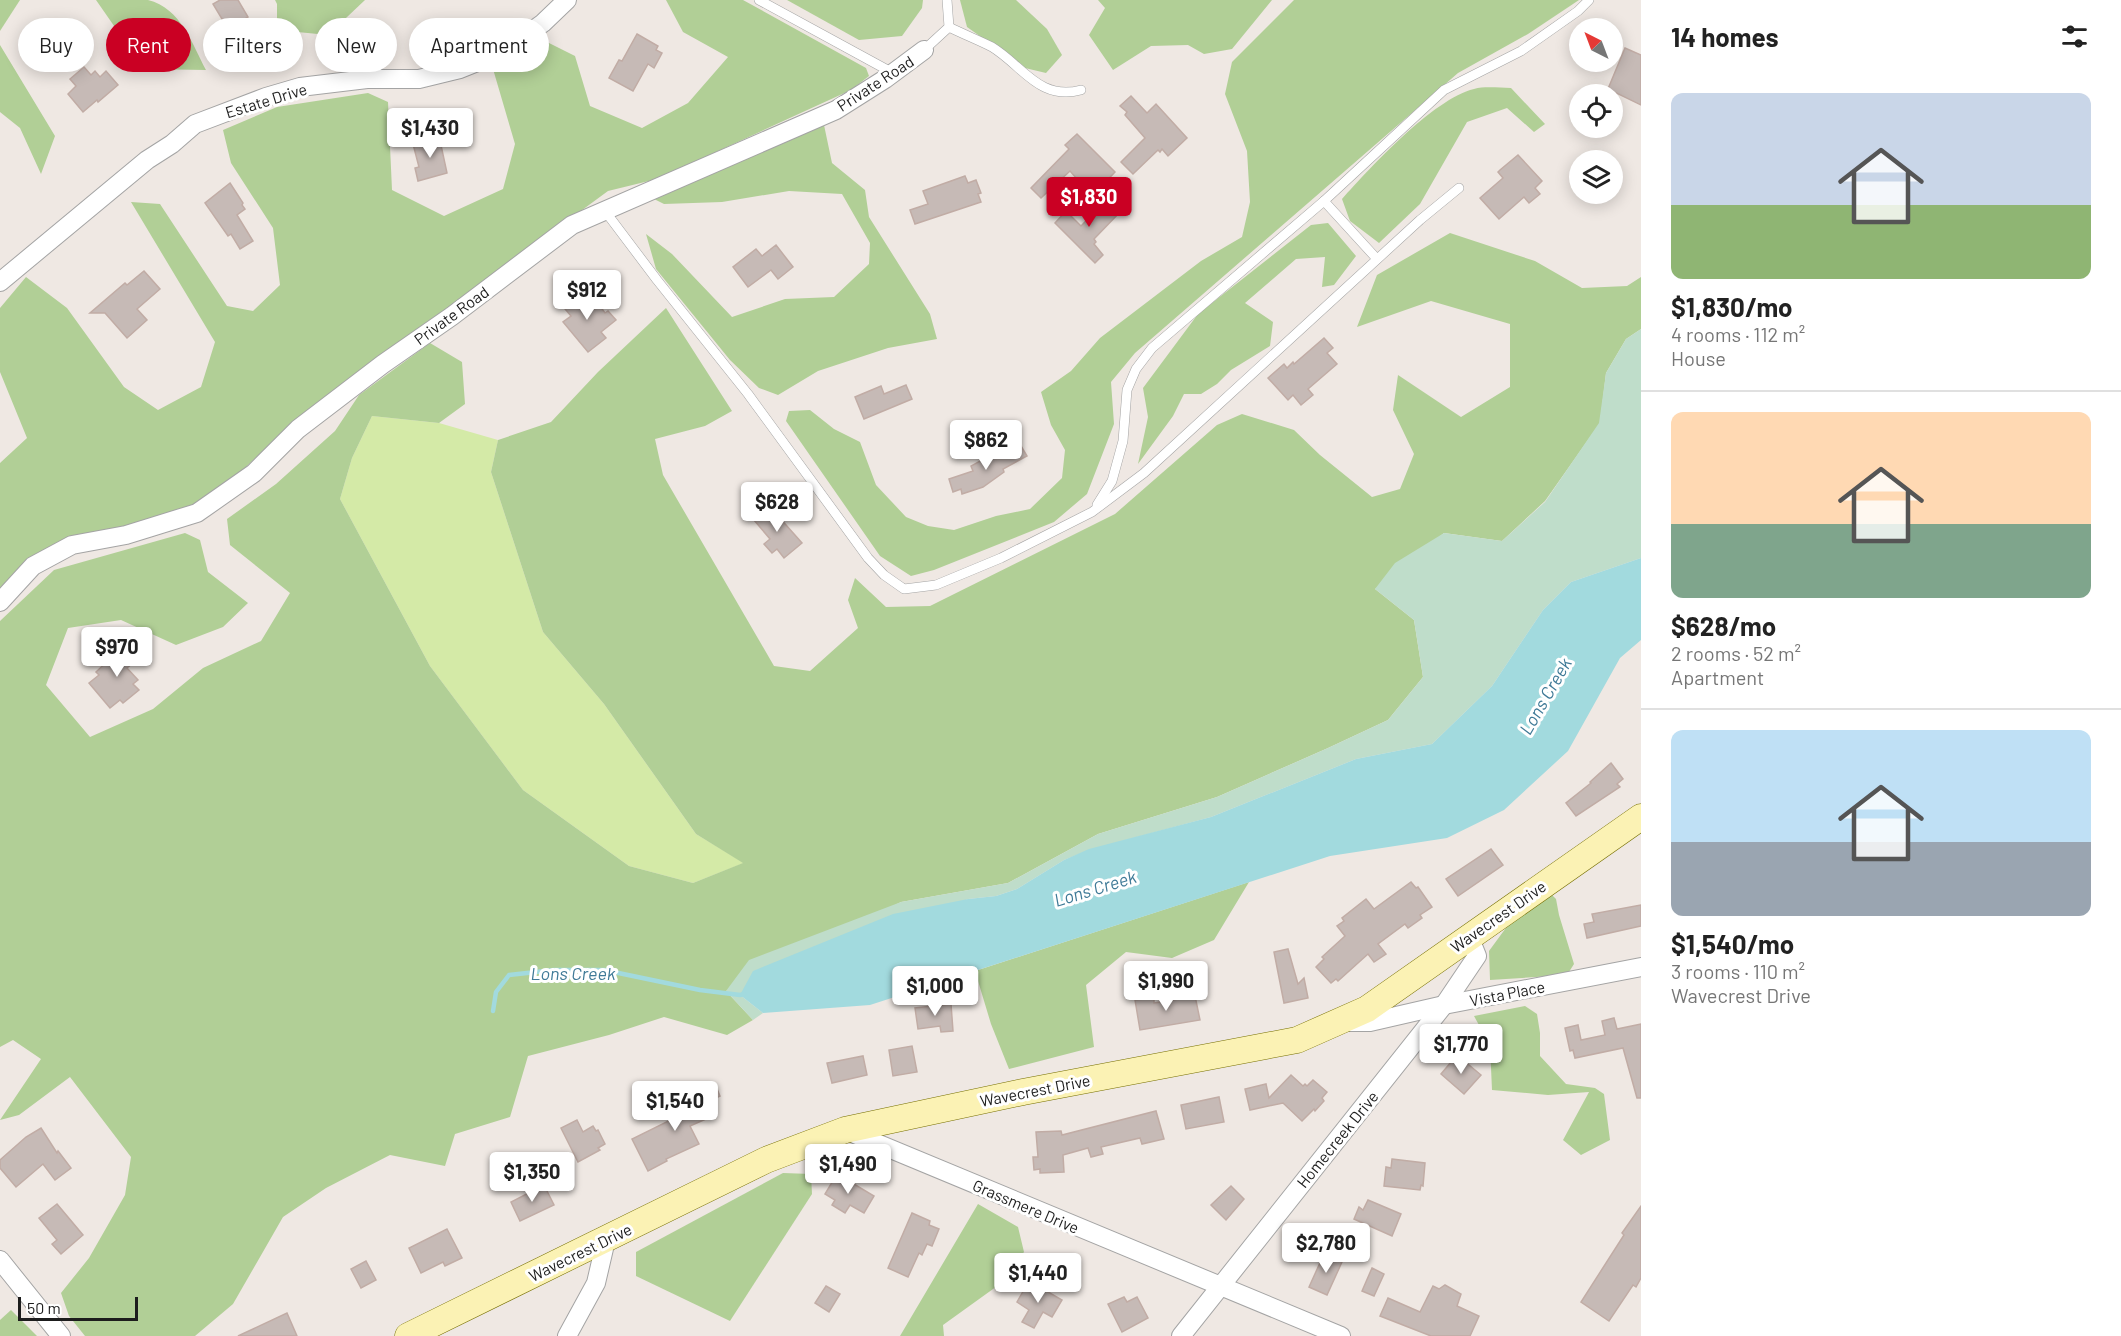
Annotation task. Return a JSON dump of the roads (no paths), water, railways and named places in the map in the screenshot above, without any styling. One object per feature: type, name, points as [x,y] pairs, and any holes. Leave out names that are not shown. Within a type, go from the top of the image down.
[{"type":"street","name":"Estate Drive","points":[[0,282],[147,160],[172,144],[195,124],[230,109],[300,87],[367,79],[419,79],[460,69],[490,57],[518,41],[543,23],[567,0]]},
{"type":"street","name":"Private Road","points":[[0,602],[33,566],[72,545],[126,535],[197,513],[254,473],[298,429],[572,225],[836,110],[924,50]]},
{"type":"street","name":"Wavecrest Drive","points":[[408,1336],[766,1160],[845,1130],[912,1114],[1297,1040],[1367,1009],[1641,817]]},
{"type":"street","name":"Homecreek Drive","points":[[1181,1336],[1444,1005],[1477,956],[1469,936]]},
{"type":"street","name":"Vista Place","points":[[1337,1023],[1370,1022],[1444,1005],[1641,967]]},
{"type":"street","name":"Grassmere Drive","points":[[845,1130],[1341,1336]]},
{"type":"street","points":[[567,1336],[596,1284],[606,1240]]},
{"type":"street","points":[[0,1260],[61,1336]]},
{"type":"lane","points":[[759,0],[893,73]]},
{"type":"lane","points":[[947,0],[949,27]]},
{"type":"lane","points":[[1092,512],[1112,481],[1123,441],[1127,390],[1136,369],[1152,348],[1324,201],[1444,90],[1521,51],[1578,11],[1589,0]]},
{"type":"lane","points":[[924,50],[949,27]]},
{"type":"lane","points":[[949,27],[993,48],[1036,83],[1051,91],[1068,94],[1081,90]]},
{"type":"lane","points":[[605,211],[748,394],[868,558],[884,575],[904,589],[936,585],[1001,558],[1092,512],[1144,473],[1377,259],[1459,188]]},
{"type":"lane","points":[[1324,201],[1377,259]]},
{"type":"water","points":[[1641,558],[1641,640],[1620,658],[1568,751],[1504,810],[1447,838],[1330,856],[870,1005],[763,1013],[740,995],[753,971],[893,914],[968,899],[996,896],[1017,889],[1064,860],[1089,849],[1211,817],[1356,759],[1432,744],[1492,686],[1543,610],[1571,582]]},
{"type":"waterway","name":"Lons Creek","points":[[493,1011],[496,992],[509,975],[554,970],[604,970],[700,990],[744,994]]}]
